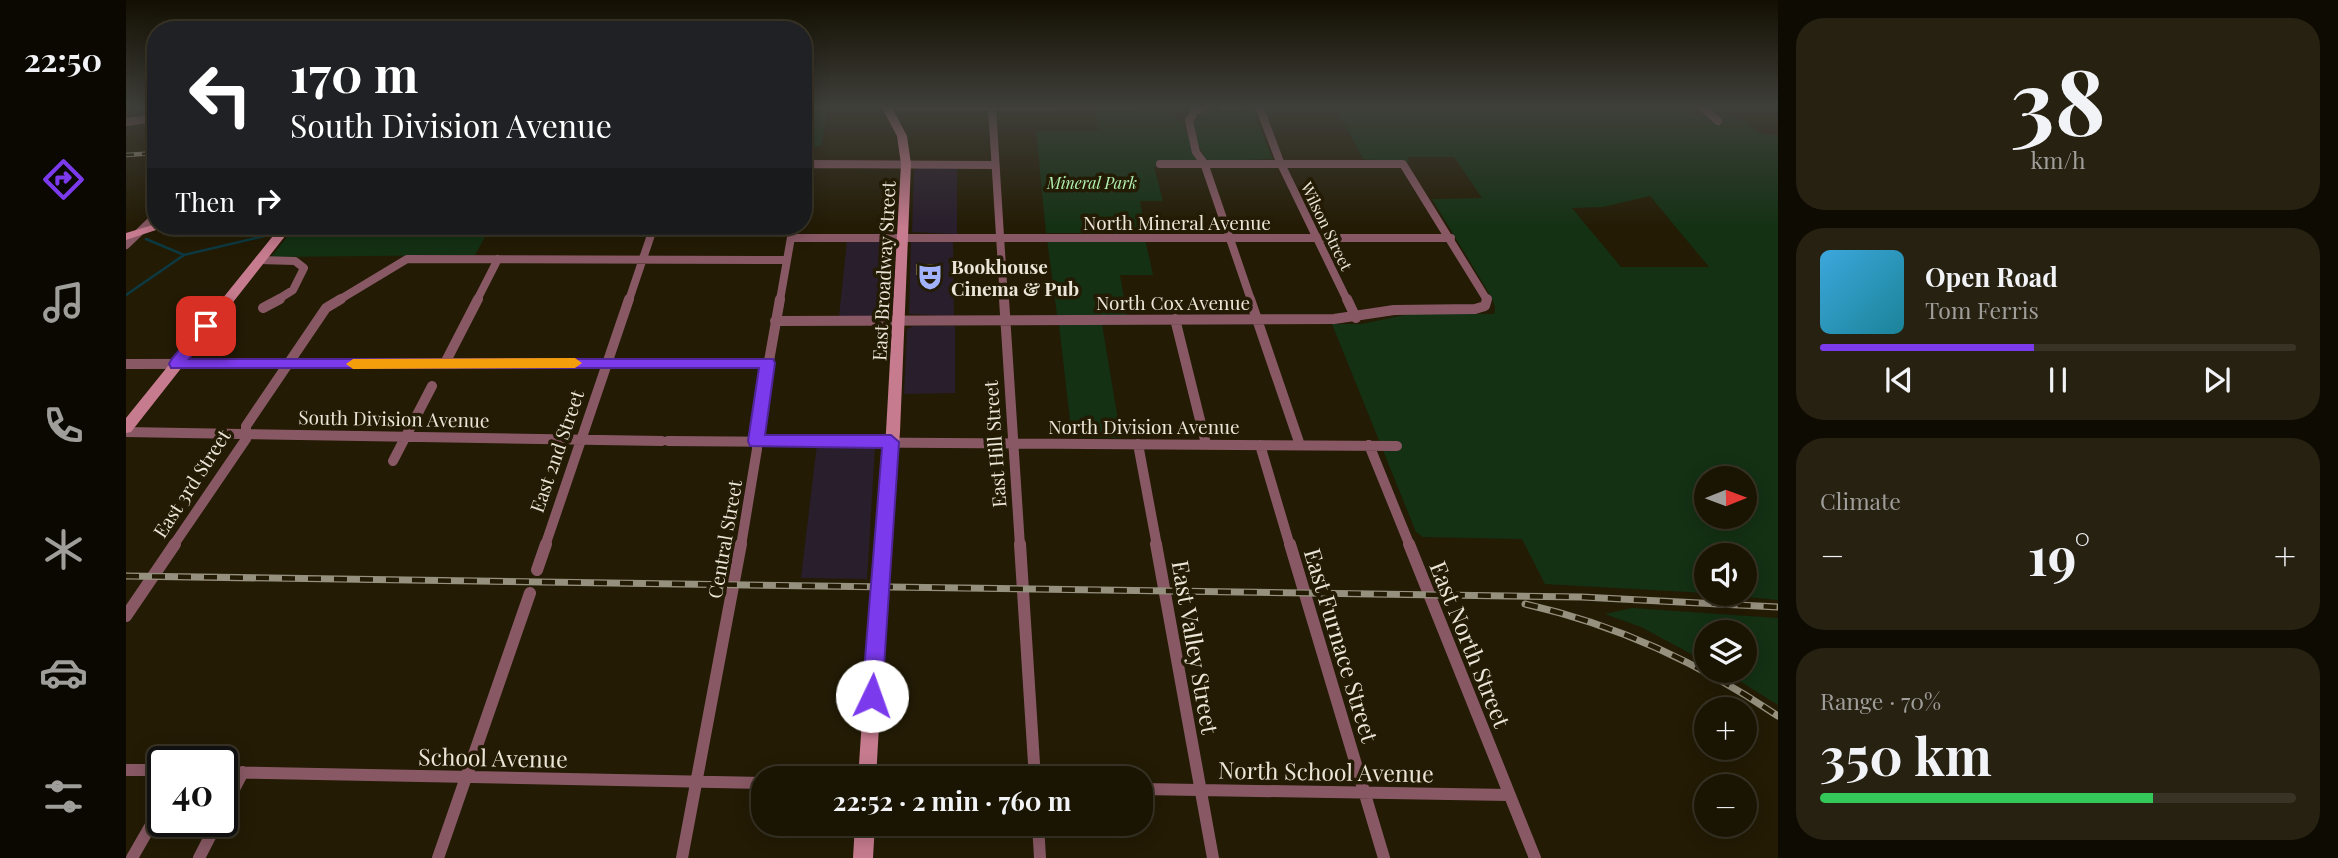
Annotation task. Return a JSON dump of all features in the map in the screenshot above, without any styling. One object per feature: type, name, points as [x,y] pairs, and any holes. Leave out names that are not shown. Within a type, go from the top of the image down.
[{"type":"street","name":"East Broadway Street","points":[[868,766],[898,321],[906,164],[903,146]]},
{"type":"street","name":"East Hill Street","points":[[993,146],[1034,766]]},
{"type":"street","points":[[1195,146],[1204,163],[1300,445]]},
{"type":"street","name":"Wilson Street","points":[[1274,146],[1356,318]]},
{"type":"street","points":[[1160,164],[1403,164],[1451,238]]},
{"type":"street","points":[[812,167],[994,165]]},
{"type":"street","points":[[126,245],[132,235],[147,223]]},
{"type":"street","name":"North Mineral Avenue","points":[[812,233],[902,237],[1451,238]]},
{"type":"street","points":[[126,430],[280,235]]},
{"type":"street","name":"East 2nd Street","points":[[537,570],[651,235]]},
{"type":"street","name":"Central Street","points":[[682,858],[734,585],[767,363],[791,235]]},
{"type":"street","name":"North Cox Avenue","points":[[775,321],[1356,318],[1394,310],[1475,309],[1485,306],[1487,299],[1451,238]]},
{"type":"street","name":"East 3rd Street","points":[[126,616],[246,439],[246,426],[326,308],[407,259],[498,259]]},
{"type":"street","points":[[445,363],[498,259],[787,260]]},
{"type":"street","points":[[259,260],[295,261],[303,268],[289,295],[263,308]]},
{"type":"street","points":[[1175,319],[1206,444]]},
{"type":"street","points":[[126,364],[767,363]]},
{"type":"street","points":[[393,461],[432,386]]},
{"type":"street","name":"South Division Avenue","points":[[126,430],[665,441],[891,442]]},
{"type":"street","name":"North Division Avenue","points":[[891,442],[1397,446]]},
{"type":"street","name":"East Valley Street","points":[[1138,443],[1213,858]]},
{"type":"street","name":"East Furnace Street","points":[[1260,444],[1384,858]]},
{"type":"street","name":"East North Street","points":[[1369,445],[1535,858]]},
{"type":"street","points":[[438,858],[530,593]]},
{"type":"street","points":[[126,770],[147,770]]},
{"type":"street","name":"School Avenue","points":[[238,772],[751,783]]},
{"type":"street","points":[[238,782],[243,772]]},
{"type":"street","name":"North School Avenue","points":[[1153,789],[1509,795]]},
{"type":"street","points":[[132,858],[147,832]]},
{"type":"street","points":[[863,858],[864,836]]},
{"type":"street","points":[[1039,836],[1040,858]]},
{"type":"street","points":[[199,858],[210,837]]},
{"type":"shaded area","points":[[957,168],[957,234],[912,232],[914,170]]},
{"type":"shaded area","points":[[953,239],[954,316],[909,314],[911,242]]},
{"type":"shaded area","points":[[847,240],[893,241],[889,313],[886,316],[839,317]]},
{"type":"shaded area","points":[[914,326],[955,326],[955,393],[904,394],[907,329]]},
{"type":"shaded area","points":[[817,444],[875,447],[867,579],[801,578]]},
{"type":"green space","name":"Mineral Park","points":[[1037,146],[1192,146],[1201,167],[1154,167],[1163,201],[1140,201],[1146,233],[1046,233]]},
{"type":"green space","points":[[1199,146],[1268,146],[1273,159],[1212,161],[1205,158]]},
{"type":"green space","points":[[1356,146],[1778,146],[1778,600],[1757,598],[1757,543],[1694,543],[1694,592],[1545,584],[1522,539],[1423,537],[1416,532],[1332,324],[1362,324],[1409,314],[1494,314],[1495,308],[1492,298],[1432,199],[1482,198],[1454,157],[1407,157],[1409,162],[1363,159]],"holes":[[[1650,196],[1709,267],[1621,267],[1572,208],[1603,207]]]},
{"type":"green space","points":[[289,235],[486,235],[475,255],[271,257]]},
{"type":"green space","name":"Mineral Park","points":[[1047,239],[1145,239],[1153,275],[1120,275],[1127,315],[1057,315]]},
{"type":"green space","points":[[1102,324],[1121,438],[1072,437],[1059,325]]},
{"type":"green space","points":[[1632,608],[1778,618],[1778,705],[1743,683],[1757,683],[1757,620],[1694,620],[1694,656],[1641,627],[1605,614]]},
{"type":"building","points":[[917,265],[942,265],[942,274],[917,274]]},
{"type":"waterway","points":[[184,255],[269,235]]},
{"type":"waterway","points":[[146,239],[184,255]]},
{"type":"waterway","points":[[126,295],[184,255]]},
{"type":"railway","points":[[126,155],[147,154]]},
{"type":"railway","points":[[126,576],[1582,597],[1778,607]]},
{"type":"railway","points":[[1525,604],[1593,623],[1657,648],[1718,679],[1778,716]]},
{"type":"slow traffic","points":[[353,364],[575,363]]},
{"type":"place","name":"Bookhouse Cinema & Pub","points":[[930,277]]},
{"type":"route","points":[[206,326],[176,364],[767,363],[756,441],[891,442],[872,696]]}]
